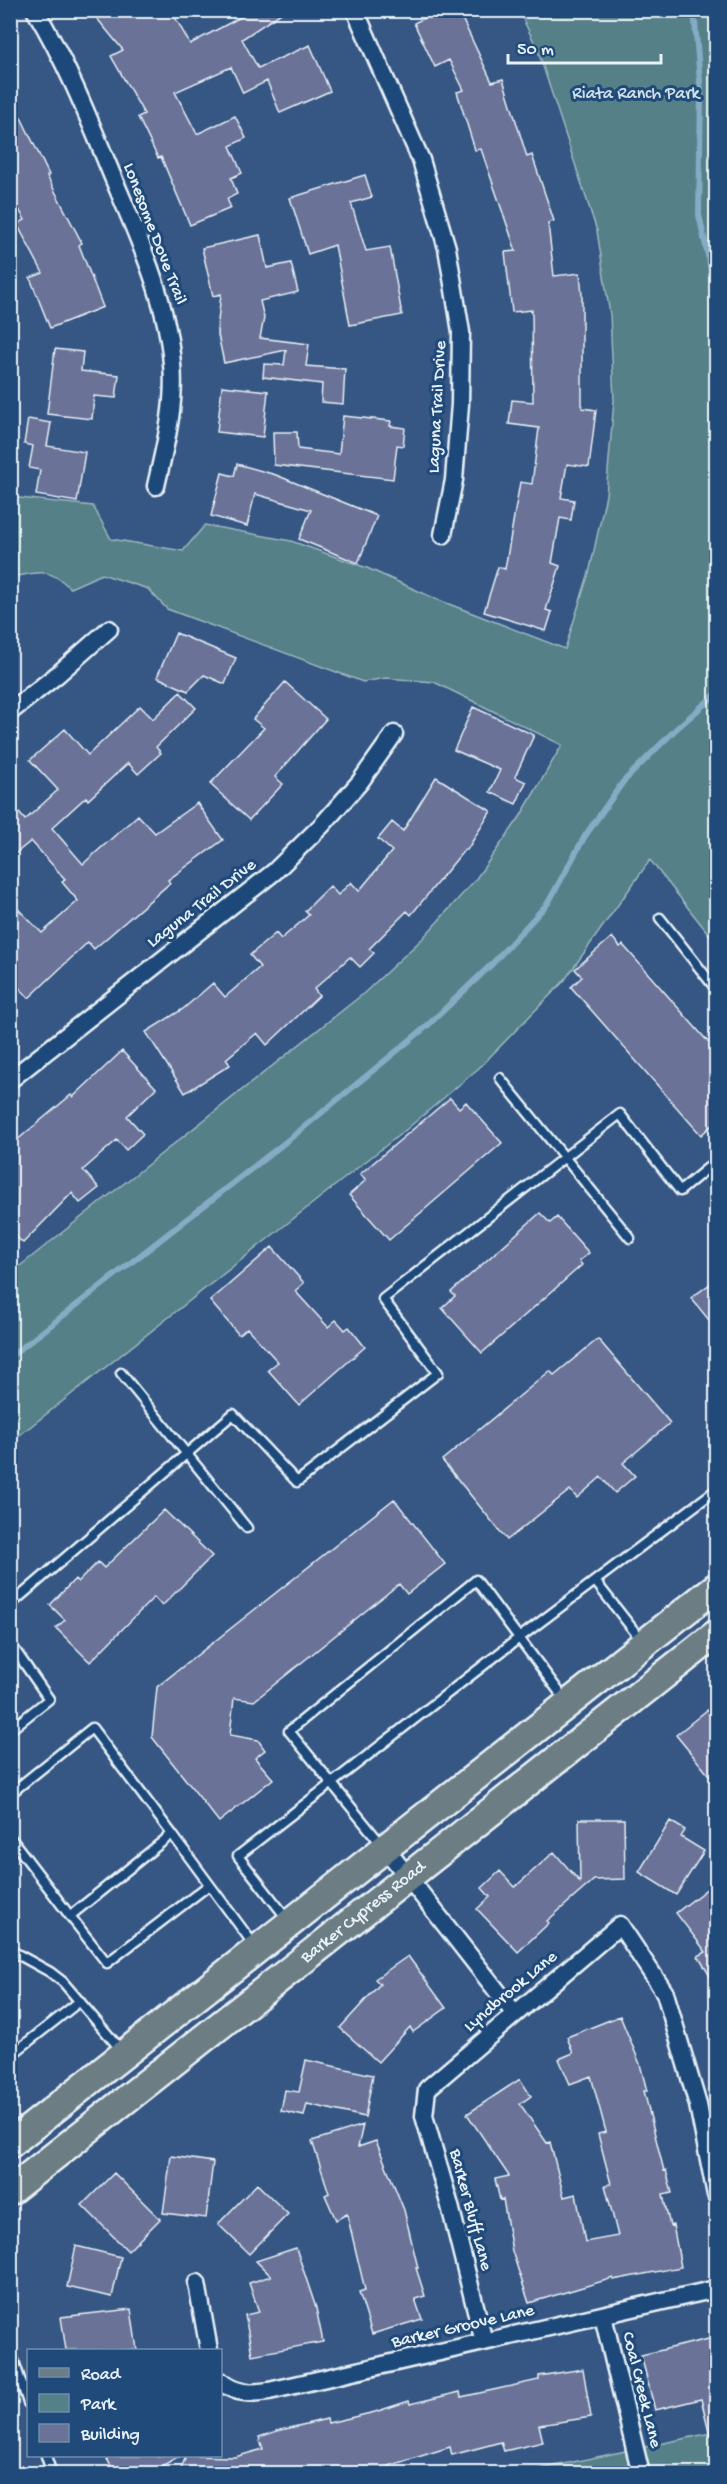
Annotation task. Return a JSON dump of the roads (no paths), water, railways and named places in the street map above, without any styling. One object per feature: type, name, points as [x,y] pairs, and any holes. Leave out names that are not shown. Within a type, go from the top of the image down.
[{"type":"main road","name":"Barker Cypress Road","points":[[10,2144],[717,1587]]},
{"type":"main road","name":"Barker Cypress Road","points":[[10,2191],[717,1634]]},
{"type":"main road","points":[[644,1644],[663,1676]]},
{"type":"main road","points":[[125,2055],[148,2083]]},
{"type":"street","name":"Lonesome Dove Trail","points":[[35,10],[48,32],[99,144],[139,239],[166,321],[172,366],[170,413],[156,486]]},
{"type":"street","name":"Laguna Trail Drive","points":[[355,10],[421,160],[449,258],[461,332],[460,404],[454,480],[443,535]]},
{"type":"street","points":[[10,712],[109,629]]},
{"type":"street","name":"Laguna Trail Drive","points":[[10,1080],[274,872],[322,825],[352,790],[394,734]]},
{"type":"street","points":[[386,1849],[515,2014]]},
{"type":"street","name":"Lyndbrook Lane","points":[[427,2089],[620,1925],[665,1994],[698,2105],[717,2195]]},
{"type":"street","name":"Barker Bluff Lane","points":[[427,2089],[424,2116],[450,2206],[484,2342]]},
{"type":"street","points":[[197,2283],[209,2349]]},
{"type":"street","name":"Barker Groove Lane","points":[[222,2383],[231,2390],[248,2394],[259,2392],[717,2289]]},
{"type":"street","name":"Coal Creek Lane","points":[[603,2316],[641,2474]]},
{"type":"lane","points":[[660,918],[717,989]]},
{"type":"lane","points":[[500,1078],[630,1238]]},
{"type":"lane","points":[[10,1605],[233,1414],[297,1482],[438,1373],[383,1299],[620,1114],[680,1191],[717,1161]]},
{"type":"lane","points":[[121,1373],[247,1528]]},
{"type":"lane","points":[[291,1924],[238,1856],[519,1638],[717,1490]]},
{"type":"lane","points":[[386,1849],[289,1731],[476,1580],[568,1704]]},
{"type":"lane","points":[[595,1581],[644,1644]]},
{"type":"lane","points":[[10,1643],[50,1699],[10,1730]]},
{"type":"lane","points":[[10,1794],[92,1728],[258,1950]]},
{"type":"lane","points":[[70,1916],[172,1834]]},
{"type":"lane","points":[[10,1837],[107,1963],[209,1885]]},
{"type":"lane","points":[[10,1950],[50,1972],[80,2001],[125,2055]]},
{"type":"lane","points":[[10,2056],[80,2001]]},
{"type":"lane","points":[[10,2349],[27,2400]]},
{"type":"lane","points":[[46,2457],[52,2474]]},
{"type":"waterway","points":[[694,10],[701,93],[699,215],[716,292]]},
{"type":"waterway","points":[[10,1357],[292,1137],[426,1027],[492,964],[548,903],[585,836],[623,782],[676,729],[716,694]]},
{"type":"park label","name":"Riata Ranch Park","points":[[636,94]]}]
